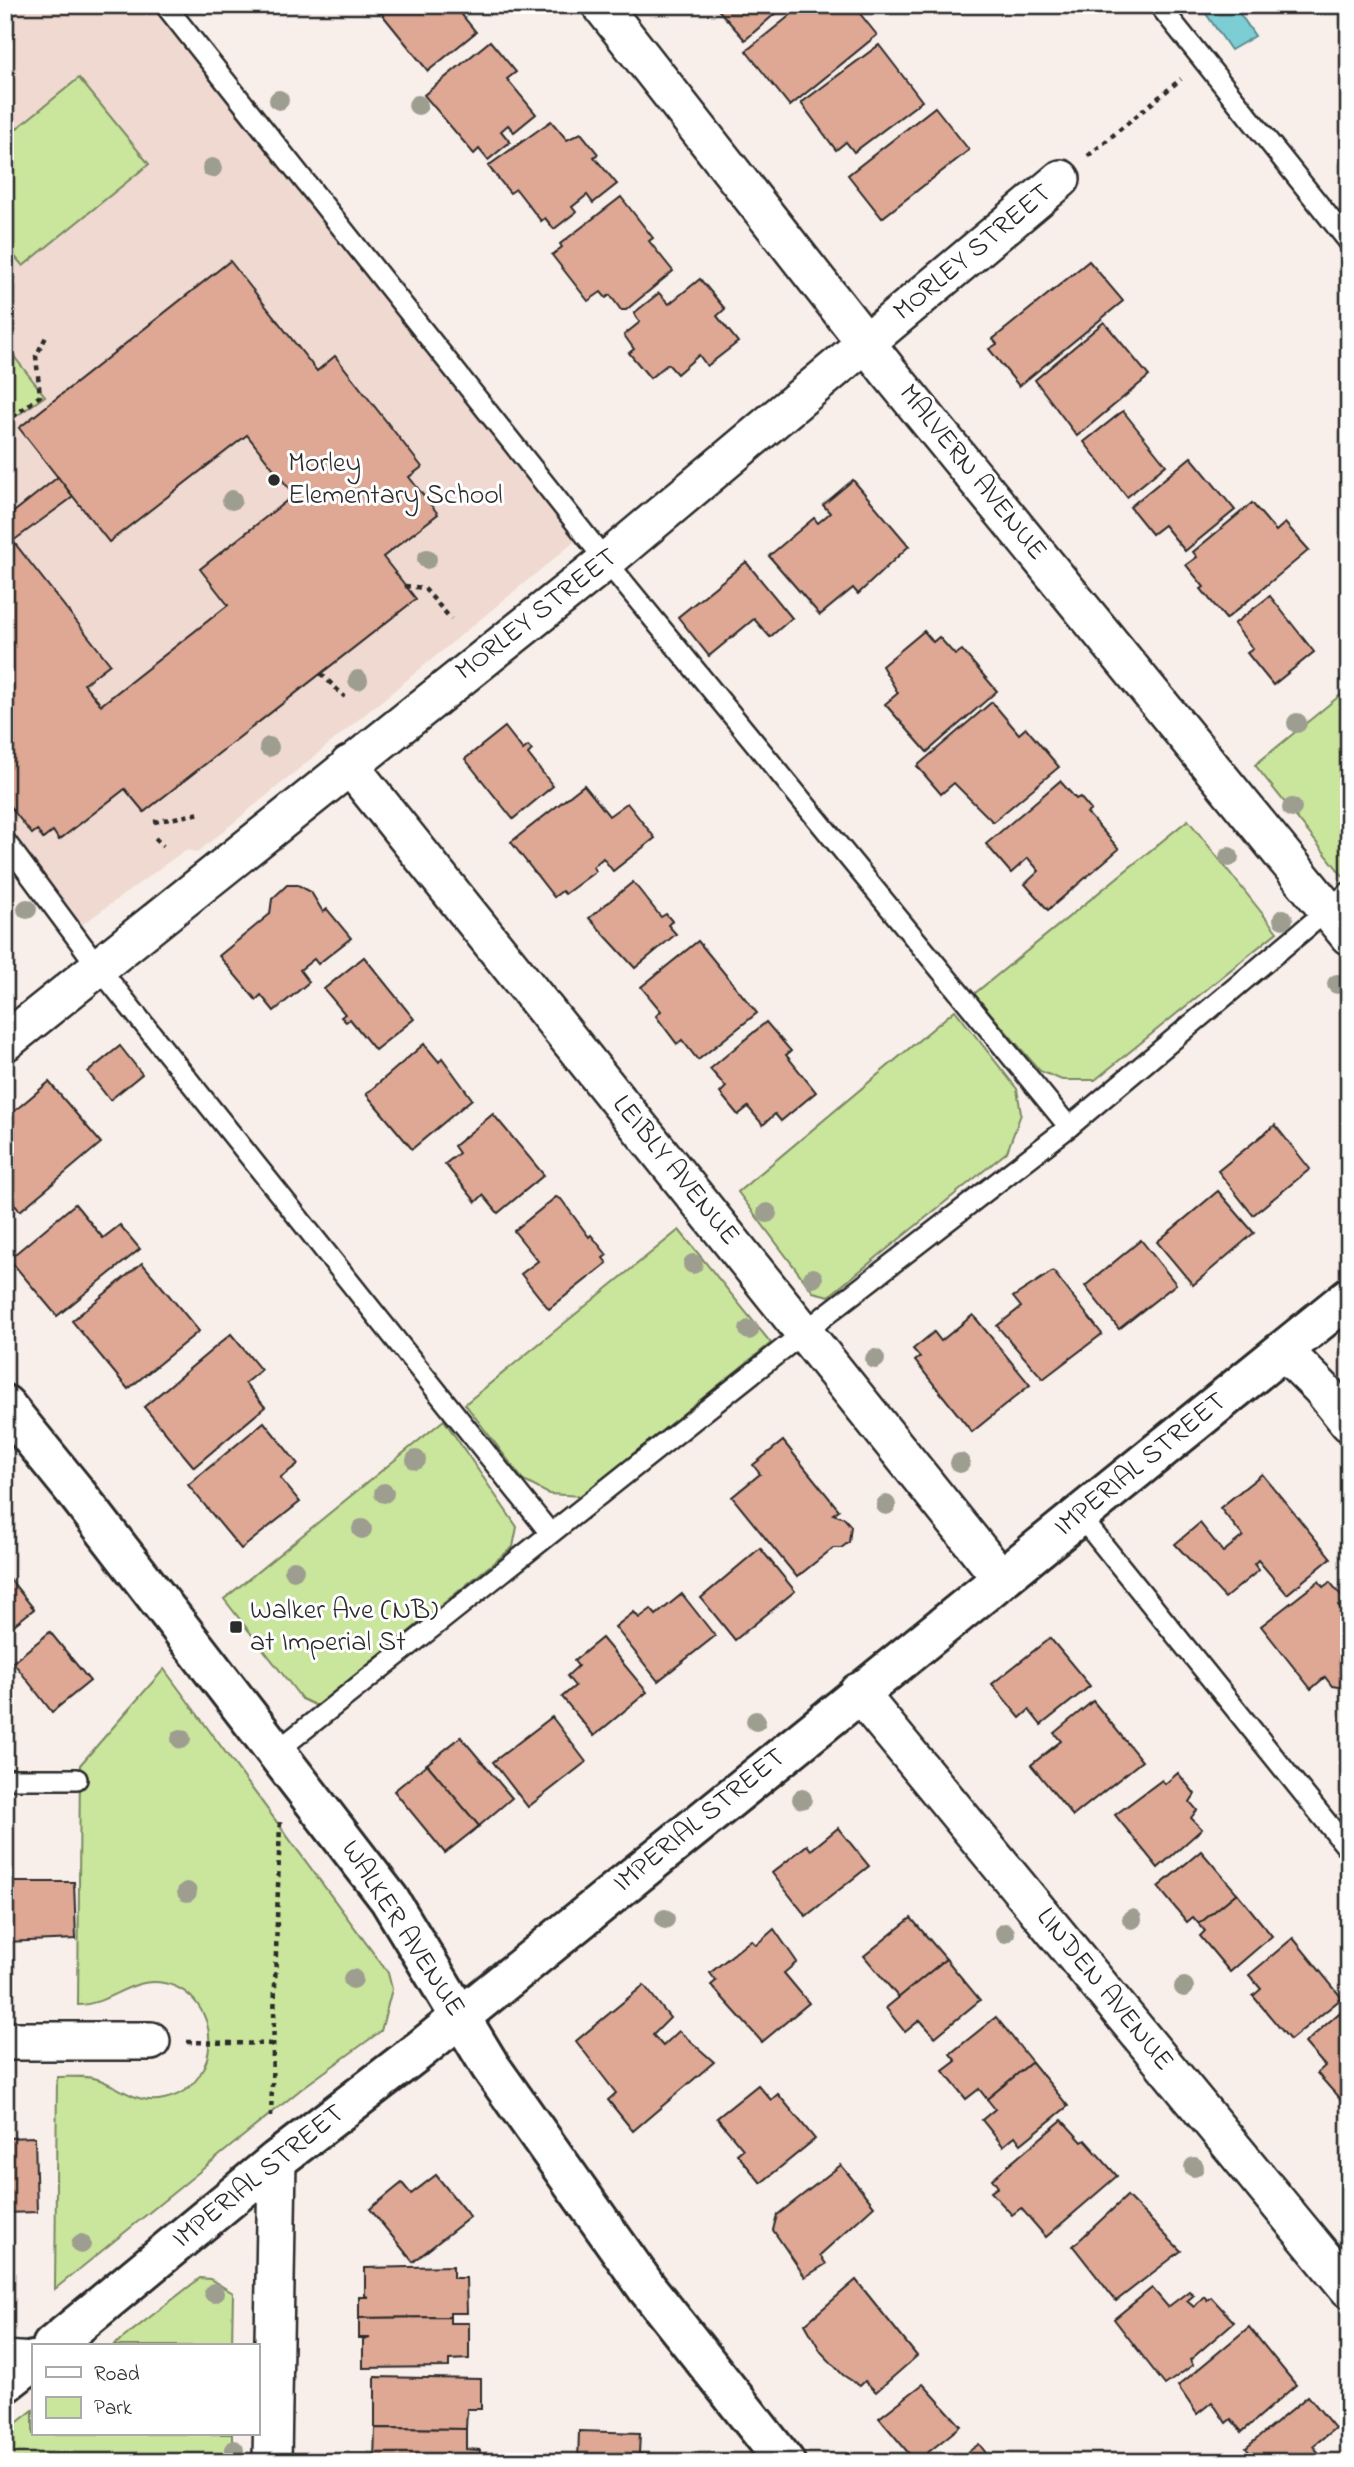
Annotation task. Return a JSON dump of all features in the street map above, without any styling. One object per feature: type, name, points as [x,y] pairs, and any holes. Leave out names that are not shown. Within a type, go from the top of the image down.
[{"type":"street","name":"MALVERN AVENUE","points":[[601,5],[867,342],[1342,912]]},
{"type":"street","name":"MORLEY STREET","points":[[5,1042],[606,561],[1060,179]]},
{"type":"street","name":"LEIBLY AVENUE","points":[[349,765],[1001,1578]]},
{"type":"street","name":"IMPERIAL STREET","points":[[54,2344],[276,2160],[459,2016],[1349,1297]]},
{"type":"street","points":[[1283,1350],[1321,1388],[1349,1423]]},
{"type":"street","name":"WALKER AVENUE","points":[[5,1405],[277,1751],[389,1899],[441,1980],[459,2016],[647,2288],[785,2462]]},
{"type":"street","name":"LINDEN AVENUE","points":[[858,1692],[1349,2289]]},
{"type":"street","points":[[5,2041],[151,2041]]},
{"type":"street","points":[[272,2462],[276,2160]]},
{"type":"street","points":[[5,2383],[32,2362]]},
{"type":"lane","points":[[165,5],[606,561],[1069,1127]]},
{"type":"lane","points":[[1159,5],[1349,242]]},
{"type":"lane","points":[[5,841],[99,968],[550,1533]]},
{"type":"lane","points":[[277,1751],[804,1332],[1342,912]]},
{"type":"lane","points":[[1079,1515],[1349,1850]]},
{"type":"lane","points":[[5,1779],[77,1779]]},
{"type":"lane","points":[[5,2351],[32,2353]]},
{"type":"path","points":[[1060,179],[1203,60]]},
{"type":"path","points":[[5,423],[40,396],[36,356],[46,337]]},
{"type":"path","points":[[405,586],[424,589],[451,619]]},
{"type":"path","points":[[321,674],[345,697]]},
{"type":"path","points":[[154,822],[201,813]]},
{"type":"path","points":[[155,838],[163,846]]},
{"type":"path","points":[[276,2160],[271,2120],[280,1812]]},
{"type":"path","points":[[151,2041],[273,2044]]},
{"type":"shaded area","name":"Morley Elementary School","points":[[5,5],[165,5],[585,533],[198,852],[185,850],[72,932],[5,841]]},
{"type":"green space","points":[[79,78],[149,164],[23,266],[5,245],[5,138]]},
{"type":"green space","points":[[5,345],[45,396],[5,424]]},
{"type":"green space","points":[[1349,688],[1349,871],[1343,876],[1255,765]]},
{"type":"green space","points":[[1188,820],[1277,932],[1095,1080],[1062,1080],[1040,1071],[974,994]]},
{"type":"green space","points":[[955,1010],[1017,1089],[1021,1114],[1007,1152],[829,1296],[813,1292],[738,1192]]},
{"type":"green space","points":[[679,1230],[771,1343],[581,1496],[549,1494],[524,1481],[465,1404]]},
{"type":"green space","points":[[444,1420],[517,1527],[513,1547],[317,1706],[302,1699],[224,1599]]},
{"type":"green space","points":[[164,1669],[388,1973],[392,1989],[381,2031],[305,2086],[55,2289],[57,2077],[95,2078],[138,2098],[164,2099],[184,2091],[198,2077],[207,2060],[209,2041],[206,2022],[198,2005],[184,1991],[164,1983],[141,1983],[100,2001],[78,2005],[80,1765]]},
{"type":"green space","points":[[200,2278],[210,2279],[233,2293],[232,2344],[116,2344]]},
{"type":"green space","points":[[32,2411],[32,2436],[232,2436],[232,2462],[5,2462],[5,2432]]},
{"type":"water","points":[[1200,5],[1234,5],[1255,36],[1231,50]]},
{"type":"building","points":[[390,5],[454,5],[476,32],[428,71],[381,13]]},
{"type":"building","points":[[714,5],[785,5],[745,40]]},
{"type":"building","points":[[803,5],[853,5],[877,35],[790,106],[746,51]]},
{"type":"building","points":[[490,41],[516,72],[507,79],[536,114],[514,132],[508,125],[501,131],[510,142],[488,160],[479,149],[474,154],[424,95]]},
{"type":"building","points":[[879,45],[922,101],[854,152],[846,142],[836,150],[801,103]]},
{"type":"building","points":[[935,107],[969,150],[882,218],[848,175]]},
{"type":"building","points":[[551,121],[567,140],[581,133],[598,154],[594,157],[617,184],[593,203],[587,195],[572,207],[576,212],[554,229],[545,218],[541,221],[516,189],[510,193],[488,166]]},
{"type":"building","points":[[621,197],[653,238],[649,241],[673,271],[626,310],[621,310],[610,295],[606,298],[601,292],[588,301],[552,255],[562,247],[560,244]]},
{"type":"building","points":[[230,261],[317,371],[335,356],[422,467],[409,477],[438,514],[383,557],[416,599],[144,812],[125,789],[59,840],[53,831],[43,839],[37,830],[32,834],[5,800],[5,531],[110,664],[84,684],[101,705],[228,605],[200,569],[294,495],[247,435],[109,542],[19,428]]},
{"type":"building","points":[[1089,261],[1123,301],[1019,386],[989,349],[997,344],[993,339]]},
{"type":"building","points":[[700,279],[725,309],[717,316],[738,342],[707,366],[699,355],[677,374],[668,364],[650,378],[629,353],[634,349],[624,335],[640,322],[634,313],[659,293],[669,304]]},
{"type":"building","points":[[1104,322],[1149,376],[1077,436],[1035,380]]},
{"type":"building","points":[[1123,411],[1166,465],[1127,497],[1084,442]]},
{"type":"building","points":[[1191,457],[1235,510],[1185,551],[1164,525],[1152,534],[1130,507]]},
{"type":"building","points":[[58,477],[73,497],[13,541],[5,531],[5,519]]},
{"type":"building","points":[[853,480],[909,546],[858,594],[853,588],[820,615],[769,556],[814,518],[818,523],[830,513],[823,505]]},
{"type":"building","points":[[1252,503],[1276,531],[1285,523],[1309,550],[1226,619],[1201,589],[1204,587],[1186,565],[1197,557],[1193,552]]},
{"type":"building","points":[[746,562],[792,618],[770,637],[754,619],[709,656],[678,617]]},
{"type":"building","points":[[1270,596],[1314,652],[1273,685],[1247,653],[1253,649],[1234,624]]},
{"type":"building","points":[[924,631],[933,642],[939,637],[955,655],[962,650],[997,691],[927,752],[885,704],[898,693],[882,666]]},
{"type":"building","points":[[992,702],[1019,734],[1026,728],[1059,767],[993,822],[954,783],[941,794],[917,766]]},
{"type":"building","points":[[505,727],[523,750],[528,746],[532,750],[528,754],[553,786],[513,819],[465,759]]},
{"type":"building","points":[[1060,781],[1076,799],[1080,797],[1091,810],[1087,813],[1119,849],[1048,910],[1025,884],[1039,871],[1028,858],[1011,873],[986,844]]},
{"type":"building","points":[[584,785],[609,816],[627,803],[655,838],[613,871],[603,858],[593,867],[596,871],[565,894],[562,891],[554,897],[511,842]]},
{"type":"building","points":[[633,882],[661,917],[666,914],[672,921],[668,925],[676,934],[635,968],[589,918]]},
{"type":"building","points":[[287,885],[298,885],[311,892],[323,912],[327,909],[351,938],[318,964],[314,959],[300,970],[309,982],[274,1011],[261,995],[256,1000],[219,956],[270,914],[272,899]]},
{"type":"building","points":[[698,941],[757,1013],[698,1060],[682,1040],[677,1044],[656,1016],[661,1011],[641,987]]},
{"type":"building","points":[[364,957],[414,1019],[375,1050],[350,1019],[346,1022],[341,1017],[345,1014],[324,989]]},
{"type":"building","points":[[766,1022],[791,1051],[786,1055],[816,1092],[781,1121],[775,1114],[763,1125],[748,1107],[738,1115],[720,1093],[726,1087],[710,1069]]},
{"type":"building","points":[[424,1044],[439,1062],[442,1058],[472,1099],[412,1149],[366,1094]]},
{"type":"building","points":[[120,1046],[142,1074],[110,1100],[88,1072]]},
{"type":"building","points":[[49,1082],[101,1143],[20,1211],[5,1194],[5,1119]]},
{"type":"building","points":[[493,1114],[544,1175],[498,1213],[483,1195],[476,1202],[445,1164],[459,1153],[454,1146]]},
{"type":"building","points":[[1275,1125],[1310,1169],[1253,1215],[1218,1171]]},
{"type":"building","points":[[1218,1191],[1254,1233],[1193,1285],[1157,1242]]},
{"type":"building","points":[[556,1197],[561,1199],[589,1237],[591,1235],[607,1255],[603,1258],[607,1263],[549,1309],[521,1274],[538,1261],[514,1231]]},
{"type":"building","points":[[75,1204],[103,1238],[120,1225],[140,1249],[57,1316],[9,1259]]},
{"type":"building","points":[[1141,1240],[1176,1284],[1119,1329],[1085,1286]]},
{"type":"building","points":[[142,1263],[199,1331],[128,1389],[72,1321]]},
{"type":"building","points":[[1053,1271],[1102,1334],[1043,1379],[997,1326],[1021,1307],[1013,1297]]},
{"type":"building","points":[[973,1315],[1030,1385],[972,1432],[915,1361],[920,1357],[913,1349],[934,1332],[941,1341]]},
{"type":"building","points":[[231,1334],[261,1370],[245,1383],[265,1407],[194,1467],[144,1407]]},
{"type":"building","points":[[264,1422],[298,1464],[280,1478],[300,1502],[241,1549],[188,1485]]},
{"type":"building","points":[[783,1441],[839,1510],[833,1514],[844,1518],[851,1526],[849,1542],[841,1548],[833,1548],[797,1577],[732,1497],[760,1474],[753,1465]]},
{"type":"building","points":[[1262,1474],[1331,1558],[1287,1594],[1258,1560],[1254,1564],[1259,1570],[1225,1598],[1175,1544],[1200,1523],[1223,1552],[1243,1536],[1220,1508]]},
{"type":"building","points":[[760,1548],[795,1591],[735,1640],[701,1598]]},
{"type":"building","points":[[5,1573],[34,1609],[5,1632]]},
{"type":"building","points":[[1319,1581],[1323,1587],[1330,1582],[1345,1600],[1338,1605],[1349,1618],[1349,1684],[1344,1688],[1332,1686],[1325,1677],[1311,1689],[1261,1626]]},
{"type":"building","points":[[682,1594],[715,1636],[658,1681],[615,1627],[634,1612],[639,1618],[651,1609],[656,1615]]},
{"type":"building","points":[[50,1632],[90,1681],[52,1712],[13,1662]]},
{"type":"building","points":[[602,1638],[647,1692],[594,1736],[562,1697],[575,1686],[567,1676],[578,1666],[574,1661]]},
{"type":"building","points":[[1050,1638],[1090,1686],[1041,1725],[1029,1710],[1020,1718],[992,1684]]},
{"type":"building","points":[[1093,1701],[1142,1761],[1073,1816],[1031,1765],[1061,1741],[1054,1733]]},
{"type":"building","points":[[552,1717],[586,1762],[528,1807],[493,1762]]},
{"type":"building","points":[[461,1737],[512,1798],[479,1826],[427,1764]]},
{"type":"building","points":[[427,1764],[479,1826],[445,1853],[394,1791]]},
{"type":"building","points":[[1178,1773],[1195,1794],[1190,1802],[1197,1810],[1191,1818],[1202,1829],[1158,1868],[1115,1815],[1162,1780],[1165,1784]]},
{"type":"building","points":[[838,1828],[869,1866],[806,1916],[772,1873],[807,1845],[811,1850]]},
{"type":"building","points":[[1201,1851],[1237,1893],[1199,1924],[1193,1917],[1187,1922],[1158,1887]]},
{"type":"building","points":[[5,1882],[74,1882],[76,1939],[5,1942]]},
{"type":"building","points":[[1237,1893],[1272,1936],[1230,1972],[1200,1936],[1205,1931],[1199,1924]]},
{"type":"building","points":[[911,1918],[946,1959],[899,1998],[864,1956]]},
{"type":"building","points":[[774,1929],[797,1962],[784,1973],[809,2003],[762,2042],[711,1985],[716,1981],[710,1973],[751,1940],[756,1945]]},
{"type":"building","points":[[1293,1938],[1342,1998],[1290,2040],[1253,1996],[1261,1989],[1249,1975]]},
{"type":"building","points":[[946,1959],[980,2000],[935,2037],[920,2020],[905,2032],[886,2008]]},
{"type":"building","points":[[644,1985],[670,2018],[653,2035],[663,2046],[679,2031],[714,2062],[633,2131],[608,2100],[616,2093],[576,2041]]},
{"type":"building","points":[[1346,2007],[1349,2103],[1346,2106],[1317,2073],[1325,2066],[1305,2043]]},
{"type":"building","points":[[996,2017],[1032,2062],[987,2099],[979,2089],[966,2099],[943,2071],[956,2061],[950,2054]]},
{"type":"building","points":[[1032,2062],[1068,2106],[1021,2144],[1015,2136],[1003,2146],[982,2120],[995,2109],[987,2099]]},
{"type":"building","points":[[758,2085],[771,2100],[778,2094],[815,2139],[761,2183],[737,2154],[743,2149],[717,2118]]},
{"type":"building","points":[[1062,2120],[1082,2142],[1085,2140],[1117,2176],[1046,2237],[1021,2208],[1012,2215],[991,2192],[998,2187],[992,2179]]},
{"type":"building","points":[[35,2137],[37,2212],[5,2213],[5,2138]]},
{"type":"building","points":[[841,2165],[874,2206],[820,2255],[826,2264],[805,2277],[773,2230],[777,2215]]},
{"type":"building","points":[[436,2175],[470,2217],[413,2262],[370,2209],[402,2183],[411,2194]]},
{"type":"building","points":[[1127,2196],[1181,2251],[1116,2301],[1073,2246]]},
{"type":"building","points":[[453,2266],[453,2278],[466,2278],[467,2313],[450,2313],[450,2317],[359,2318],[359,2297],[369,2297],[365,2296],[365,2268]]},
{"type":"building","points":[[856,2280],[917,2356],[876,2392],[865,2381],[860,2386],[843,2375],[821,2352],[805,2324]]},
{"type":"building","points":[[1152,2288],[1168,2307],[1189,2291],[1194,2295],[1187,2301],[1194,2307],[1204,2296],[1207,2300],[1211,2297],[1234,2322],[1190,2360],[1193,2365],[1165,2385],[1114,2319]]},
{"type":"building","points":[[450,2317],[450,2323],[469,2323],[469,2359],[449,2360],[449,2367],[363,2368],[363,2340],[370,2338],[359,2338],[359,2318]]},
{"type":"building","points":[[1249,2327],[1296,2385],[1242,2432],[1231,2419],[1226,2423],[1212,2402],[1197,2414],[1178,2386]]},
{"type":"building","points":[[375,2377],[481,2379],[481,2409],[467,2409],[466,2429],[375,2428]]},
{"type":"building","points":[[923,2384],[961,2426],[916,2462],[879,2418]]},
{"type":"building","points":[[1308,2396],[1335,2428],[1313,2446],[1326,2462],[1257,2462],[1246,2448]]},
{"type":"building","points":[[375,2428],[466,2429],[466,2449],[480,2450],[479,2462],[374,2462]]},
{"type":"building","points":[[579,2431],[640,2433],[639,2454],[653,2454],[653,2462],[578,2462]]},
{"type":"building","points":[[979,2444],[993,2462],[954,2462]]},
{"type":"place","name":"Morley Elementary School","points":[[274,480]]},
{"type":"place","name":"Walker Ave (NB) at Imperial St","points":[[236,1627]]}]
